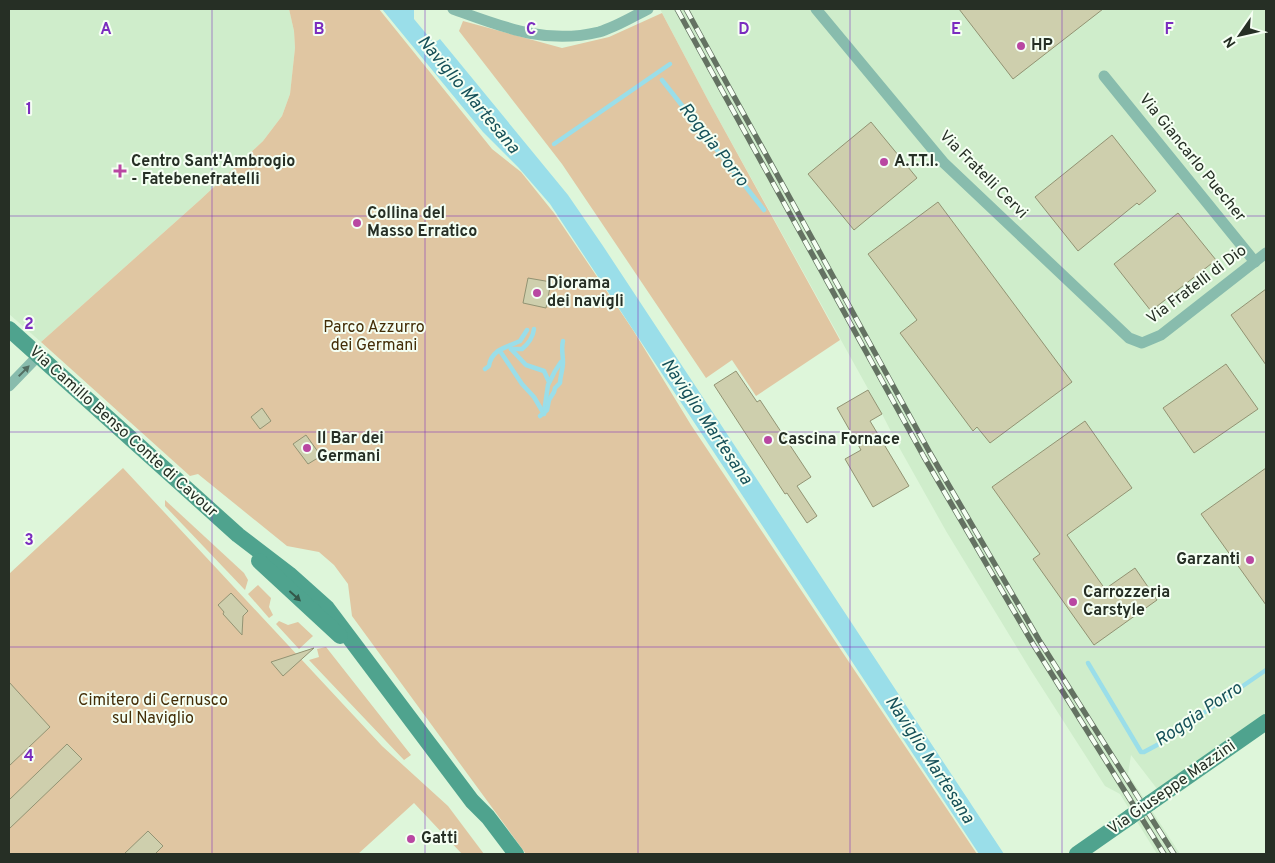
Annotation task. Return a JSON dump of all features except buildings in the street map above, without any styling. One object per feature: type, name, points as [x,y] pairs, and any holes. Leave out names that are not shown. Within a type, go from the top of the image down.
[{"type":"street","points":[[454,9],[499,25],[543,36],[573,36],[600,31],[618,25],[648,9]]},
{"type":"street","name":"Via Fratelli Cervi","points":[[816,9],[944,163],[1125,336],[1139,342],[1146,342]]},
{"type":"street","name":"Via Giancarlo Puecher","points":[[1104,76],[1255,262]]},
{"type":"street","name":"Via Fratelli di Dio","points":[[1146,342],[1164,333],[1266,252]]},
{"type":"street","name":"Via Camillo Benso Conte di Cavour","points":[[9,329],[238,535],[289,574],[327,608],[472,801],[488,817],[516,854]]},
{"type":"street","points":[[9,386],[38,356]]},
{"type":"street","name":"Via Giuseppe Mazzini","points":[[1077,854],[1266,722]]},
{"type":"street","name":"Via Camillo Benso Conte di Cavour","points":[[472,801],[482,821],[506,854]]},
{"type":"shaded area","name":"Centro Sant'Ambrogio - Fatebenefratelli","points":[[9,9],[289,9],[294,31],[295,48],[290,94],[282,116],[263,141],[41,342],[9,314]]},
{"type":"shaded area","points":[[660,9],[1266,9],[1266,718],[1161,794],[1131,755],[1128,774],[1180,854],[1157,854],[1120,794],[1105,786],[1030,669],[946,531],[900,449],[709,102]]},
{"type":"green space","name":"Parco Azzurro dei Germani","points":[[289,9],[379,9],[492,149],[521,172],[554,213],[633,330],[691,425],[977,854],[526,854],[352,616],[348,584],[334,565],[319,552],[287,546],[198,474],[190,476],[41,342],[263,141],[282,116],[290,94],[295,48],[294,31]]},
{"type":"green space","points":[[662,13],[840,340],[756,396],[732,360],[706,378],[562,164],[459,31],[463,21],[562,48],[609,37]]},
{"type":"green space","name":"Cimitero di Cernusco sul Naviglio","points":[[123,468],[382,746],[448,806],[484,854],[462,854],[414,803],[358,854],[9,854],[9,574]]},
{"type":"green space","points":[[165,500],[244,573],[248,580],[245,590],[165,506]]},
{"type":"green space","points":[[258,585],[271,598],[269,607],[273,615],[269,618],[248,594]]},
{"type":"green space","points":[[279,621],[288,625],[298,622],[313,636],[299,649],[276,624]]},
{"type":"green space","points":[[326,647],[411,755],[404,760],[309,660],[319,657],[317,649]]},
{"type":"water","name":"Naviglio Martesana","points":[[382,9],[414,9],[414,19],[434,43],[440,39],[568,195],[1004,854],[979,854],[550,204],[518,167],[483,132]]},
{"type":"waterway","points":[[554,144],[670,64]]},
{"type":"waterway","name":"Roggia Porro","points":[[662,80],[764,210]]},
{"type":"waterway","points":[[511,349],[522,349],[530,340],[534,329]]},
{"type":"waterway","points":[[485,369],[489,366],[490,360],[497,352],[520,341],[527,330]]},
{"type":"waterway","points":[[540,416],[547,410],[549,400],[560,383],[563,365],[563,341]]},
{"type":"waterway","points":[[511,349],[526,365],[544,371],[549,382]]},
{"type":"waterway","points":[[498,351],[500,351],[522,384],[534,397],[544,414]]},
{"type":"waterway","points":[[544,412],[548,385],[561,362]]},
{"type":"waterway","name":"Roggia Porro","points":[[1088,663],[1141,752],[1157,745],[1266,670]]},
{"type":"railway","points":[[677,9],[924,457],[1033,644],[1164,854]]},
{"type":"railway","points":[[686,9],[930,453],[1039,640],[1174,854]]},
{"type":"place","name":"HP","points":[[1021,46]]},
{"type":"place","name":"A.T.T.I.","points":[[884,162]]},
{"type":"place","name":"Centro Sant'Ambrogio - Fatebenefratelli","points":[[120,171]]},
{"type":"place","name":"Collina del Masso Erratico","points":[[357,223]]},
{"type":"place","name":"Diorama dei navigli","points":[[537,293]]},
{"type":"place","name":"Cascina Fornace","points":[[768,440]]},
{"type":"place","name":"Il Bar dei Germani","points":[[307,448]]},
{"type":"place","name":"Garzanti","points":[[1250,560]]},
{"type":"place","name":"Carrozzeria Carstyle","points":[[1073,602]]},
{"type":"place","name":"Gatti","points":[[411,839]]}]
